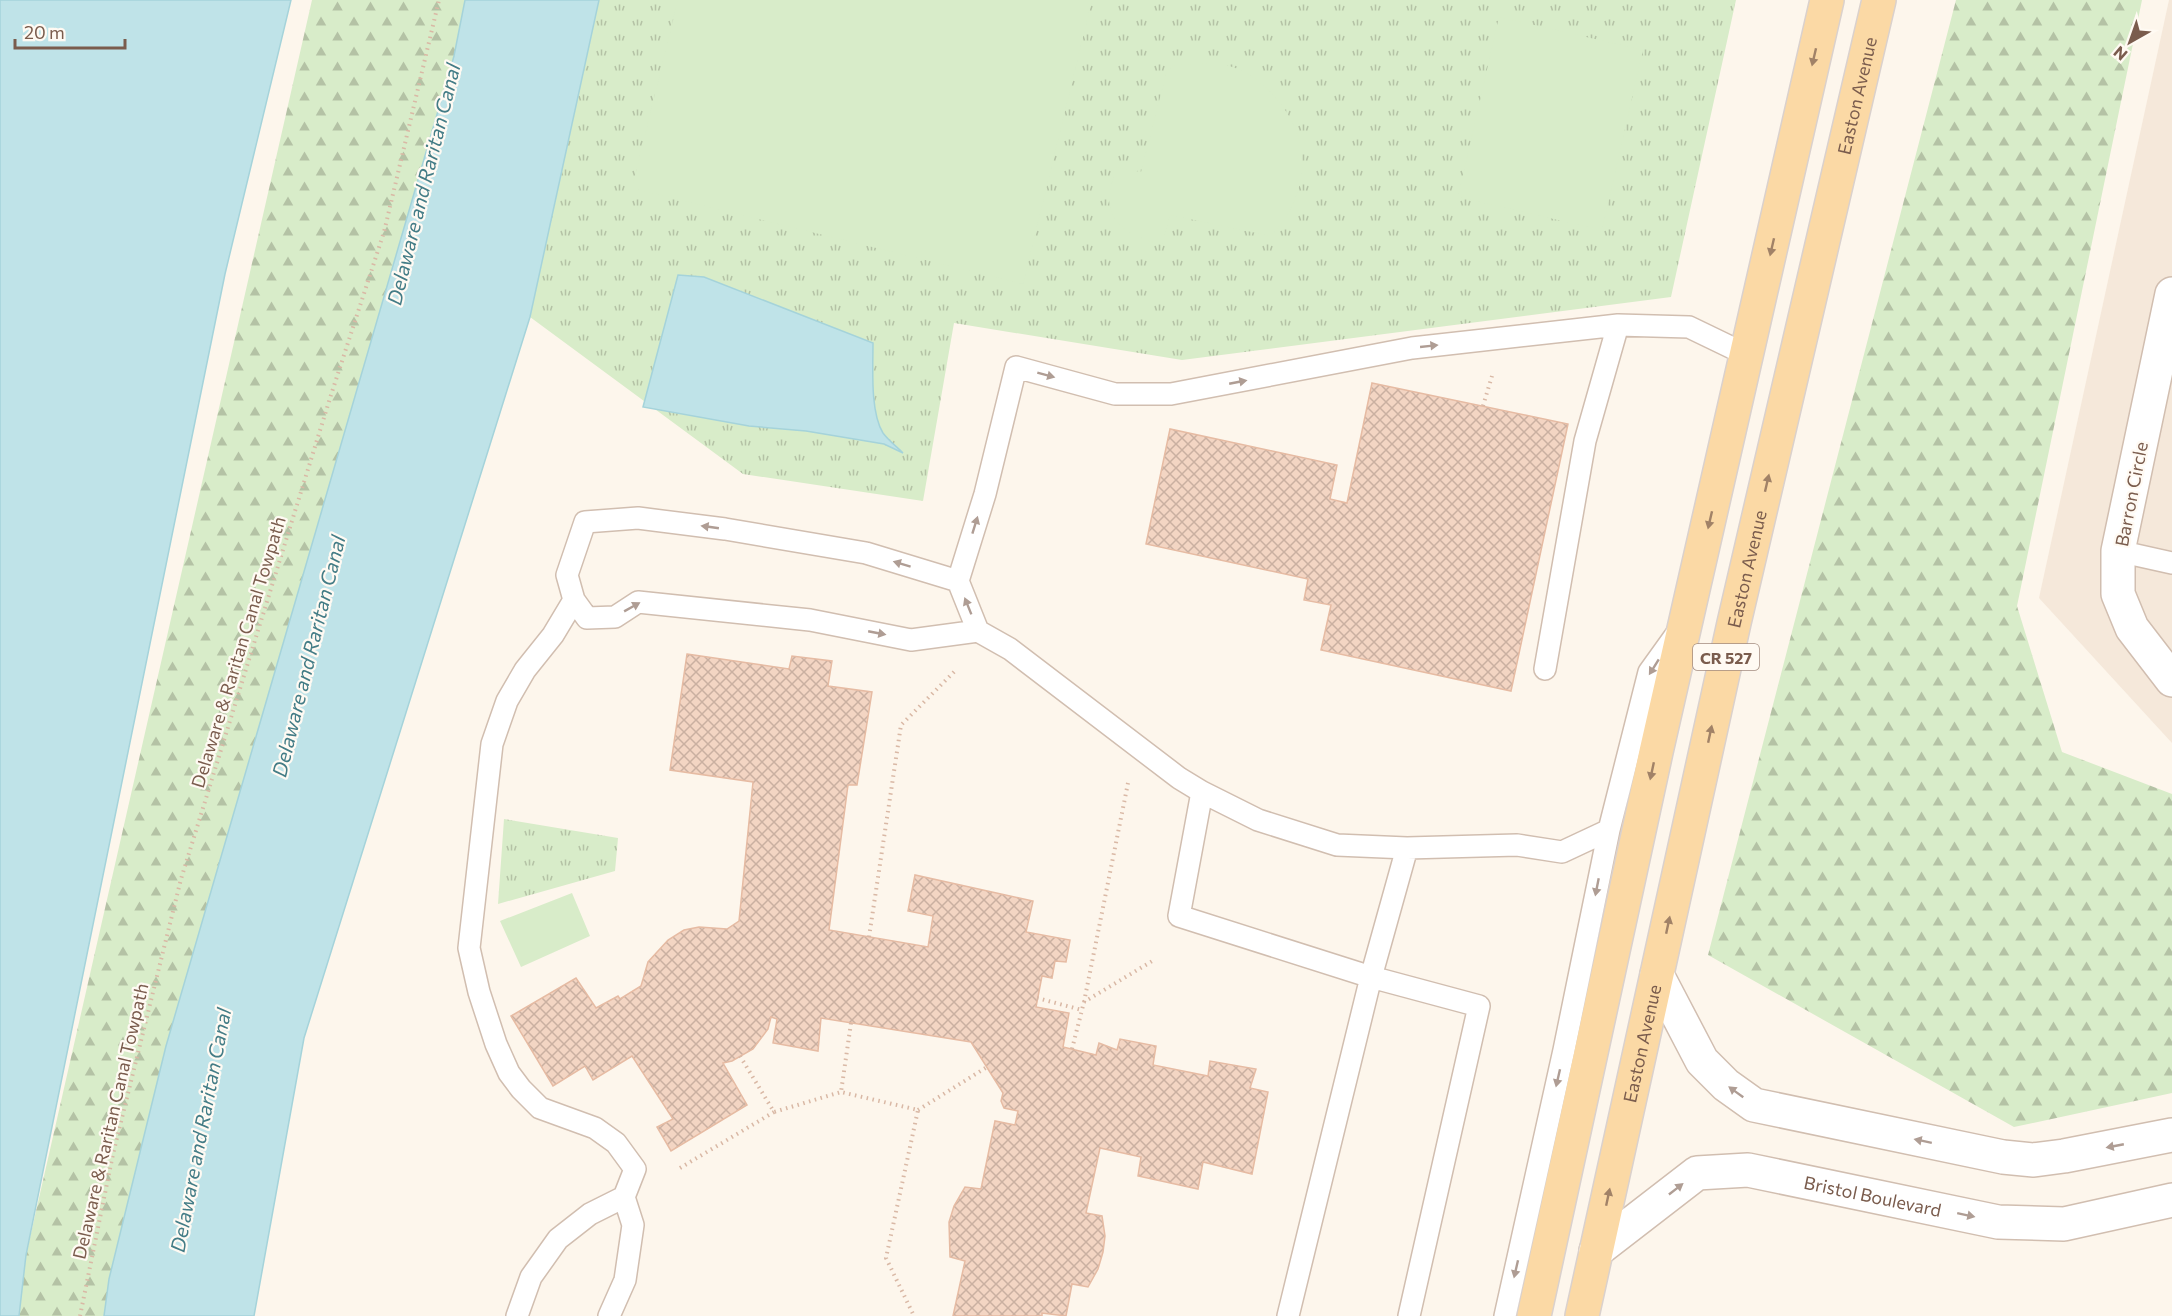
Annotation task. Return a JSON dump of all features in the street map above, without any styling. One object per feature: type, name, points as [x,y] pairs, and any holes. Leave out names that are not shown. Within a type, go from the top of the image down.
[{"type":"main road","name":"CR 527","points":[[1534,1316],[1656,752],[1827,0]]},
{"type":"main road","name":"Easton Avenue","points":[[1582,1316],[1739,600],[1879,0]]},
{"type":"street","name":"Barron Circle","points":[[2172,294],[2118,551],[2118,594],[2132,628],[2172,680]]},
{"type":"street","points":[[1657,975],[1702,1061],[1726,1085],[1754,1105],[2003,1157],[2034,1160],[2172,1135]]},
{"type":"street","name":"Bristol Boulevard","points":[[1596,1251],[1697,1173],[1748,1170],[1998,1222],[2030,1224],[2064,1224],[2172,1200]]},
{"type":"lane","points":[[1545,669],[1585,441],[1618,325]]},
{"type":"lane","points":[[978,631],[958,581],[985,494],[1016,367],[1115,394],[1172,394],[1412,348],[1618,325],[1689,327],[1748,355]]},
{"type":"lane","points":[[958,581],[866,553],[725,529],[638,518],[585,522],[567,575],[574,600],[587,618],[615,617],[638,602],[810,620],[911,640],[978,631],[1010,649],[1179,778],[1202,792],[1258,820],[1336,845],[1407,848],[1516,845],[1562,852],[1609,830]]},
{"type":"lane","points":[[2118,551],[2172,563]]},
{"type":"lane","points":[[574,600],[554,635],[525,670],[507,701],[492,744],[469,948],[479,992],[496,1044],[509,1073],[520,1089],[540,1108],[595,1128],[616,1143],[635,1169],[624,1197],[633,1225],[625,1280],[609,1316]]},
{"type":"lane","points":[[1505,1316],[1564,1050],[1609,830],[1649,672],[1687,619]]},
{"type":"lane","points":[[1202,792],[1179,916],[1371,977],[1479,1006],[1409,1316]]},
{"type":"lane","points":[[1288,1316],[1371,977],[1407,848]]},
{"type":"lane","points":[[517,1316],[531,1276],[558,1239],[590,1214],[624,1197]]},
{"type":"path","name":"Delaware & Raritan Canal Towpath","points":[[80,1316],[113,1154],[181,879],[384,232],[440,0]]},
{"type":"path","points":[[1483,406],[1492,376]]},
{"type":"path","points":[[869,937],[901,725],[957,669]]},
{"type":"path","points":[[1072,1049],[1084,1002],[1128,783]]},
{"type":"path","points":[[1084,1002],[1154,960]]},
{"type":"path","points":[[1037,998],[1082,1010]]},
{"type":"path","points":[[841,1092],[851,1023]]},
{"type":"path","points":[[740,1056],[774,1112]]},
{"type":"path","points":[[680,1168],[774,1112],[841,1092],[918,1110],[987,1067]]},
{"type":"path","points":[[914,1316],[886,1258],[918,1110]]},
{"type":"shaded area","points":[[2169,0],[2172,0],[2172,743],[2039,598]]},
{"type":"green space","points":[[312,0],[465,0],[454,56],[166,1046],[109,1279],[104,1316],[19,1316],[26,1255]]},
{"type":"green space","points":[[599,0],[1736,0],[1671,297],[1182,360],[954,323],[923,501],[743,474],[530,317]]},
{"type":"green space","points":[[678,0],[1092,0],[1023,284],[632,188]]},
{"type":"green space","points":[[1956,0],[2142,0],[2017,606],[2062,752],[2172,794],[2172,1093],[2014,1127],[1708,955]]},
{"type":"green space","points":[[1499,17],[1643,50],[1602,230],[1458,197]]},
{"type":"green space","points":[[1176,65],[1224,65],[1252,76],[1274,96],[1296,130],[1301,148],[1300,185],[1284,220],[1271,236],[1170,215],[1162,245],[1127,231],[1114,218],[1109,199],[1117,167],[1141,172],[1167,70]]},
{"type":"green space","points":[[504,819],[618,838],[615,871],[498,904]]},
{"type":"green space","points":[[572,893],[590,936],[521,967],[500,921]]},
{"type":"water","points":[[0,0],[291,0],[225,274],[26,1255],[19,1316],[0,1316]]},
{"type":"water","name":"Delaware and Raritan Canal","points":[[465,0],[599,0],[530,317],[304,1038],[254,1316],[104,1316],[109,1279],[166,1046],[454,56]]},
{"type":"water","points":[[678,275],[704,277],[873,343],[873,389],[876,414],[883,433],[903,453],[884,444],[806,431],[749,426],[643,407]]},
{"type":"building","points":[[1372,383],[1568,424],[1511,691],[1321,650],[1331,605],[1304,600],[1308,579],[1146,544],[1170,429],[1337,465],[1330,499],[1347,503]]},
{"type":"building","points":[[687,654],[789,669],[792,656],[832,661],[828,686],[872,692],[857,785],[848,785],[829,930],[928,947],[933,916],[908,911],[915,875],[1033,901],[1026,932],[1070,940],[1066,962],[1055,961],[1052,978],[1042,976],[1036,1007],[1069,1013],[1063,1047],[1096,1055],[1099,1043],[1117,1050],[1120,1039],[1156,1046],[1153,1065],[1208,1076],[1210,1061],[1256,1069],[1250,1088],[1268,1092],[1252,1174],[1203,1162],[1198,1189],[1138,1176],[1141,1157],[1100,1148],[1086,1213],[1102,1216],[1105,1236],[1103,1252],[1098,1269],[1088,1287],[1072,1284],[1066,1316],[1042,1313],[1042,1316],[953,1316],[965,1261],[950,1257],[949,1222],[954,1206],[965,1187],[981,1189],[995,1121],[1015,1125],[1018,1111],[1004,1108],[1001,1101],[1003,1093],[971,1042],[821,1018],[818,1051],[773,1043],[777,1019],[771,1017],[768,1029],[753,1049],[732,1061],[723,1063],[747,1105],[671,1151],[657,1127],[673,1119],[632,1056],[593,1080],[585,1066],[553,1086],[511,1016],[576,978],[596,1008],[618,996],[620,999],[641,986],[648,962],[668,940],[684,930],[699,927],[727,929],[739,921],[753,782],[670,770]]}]
